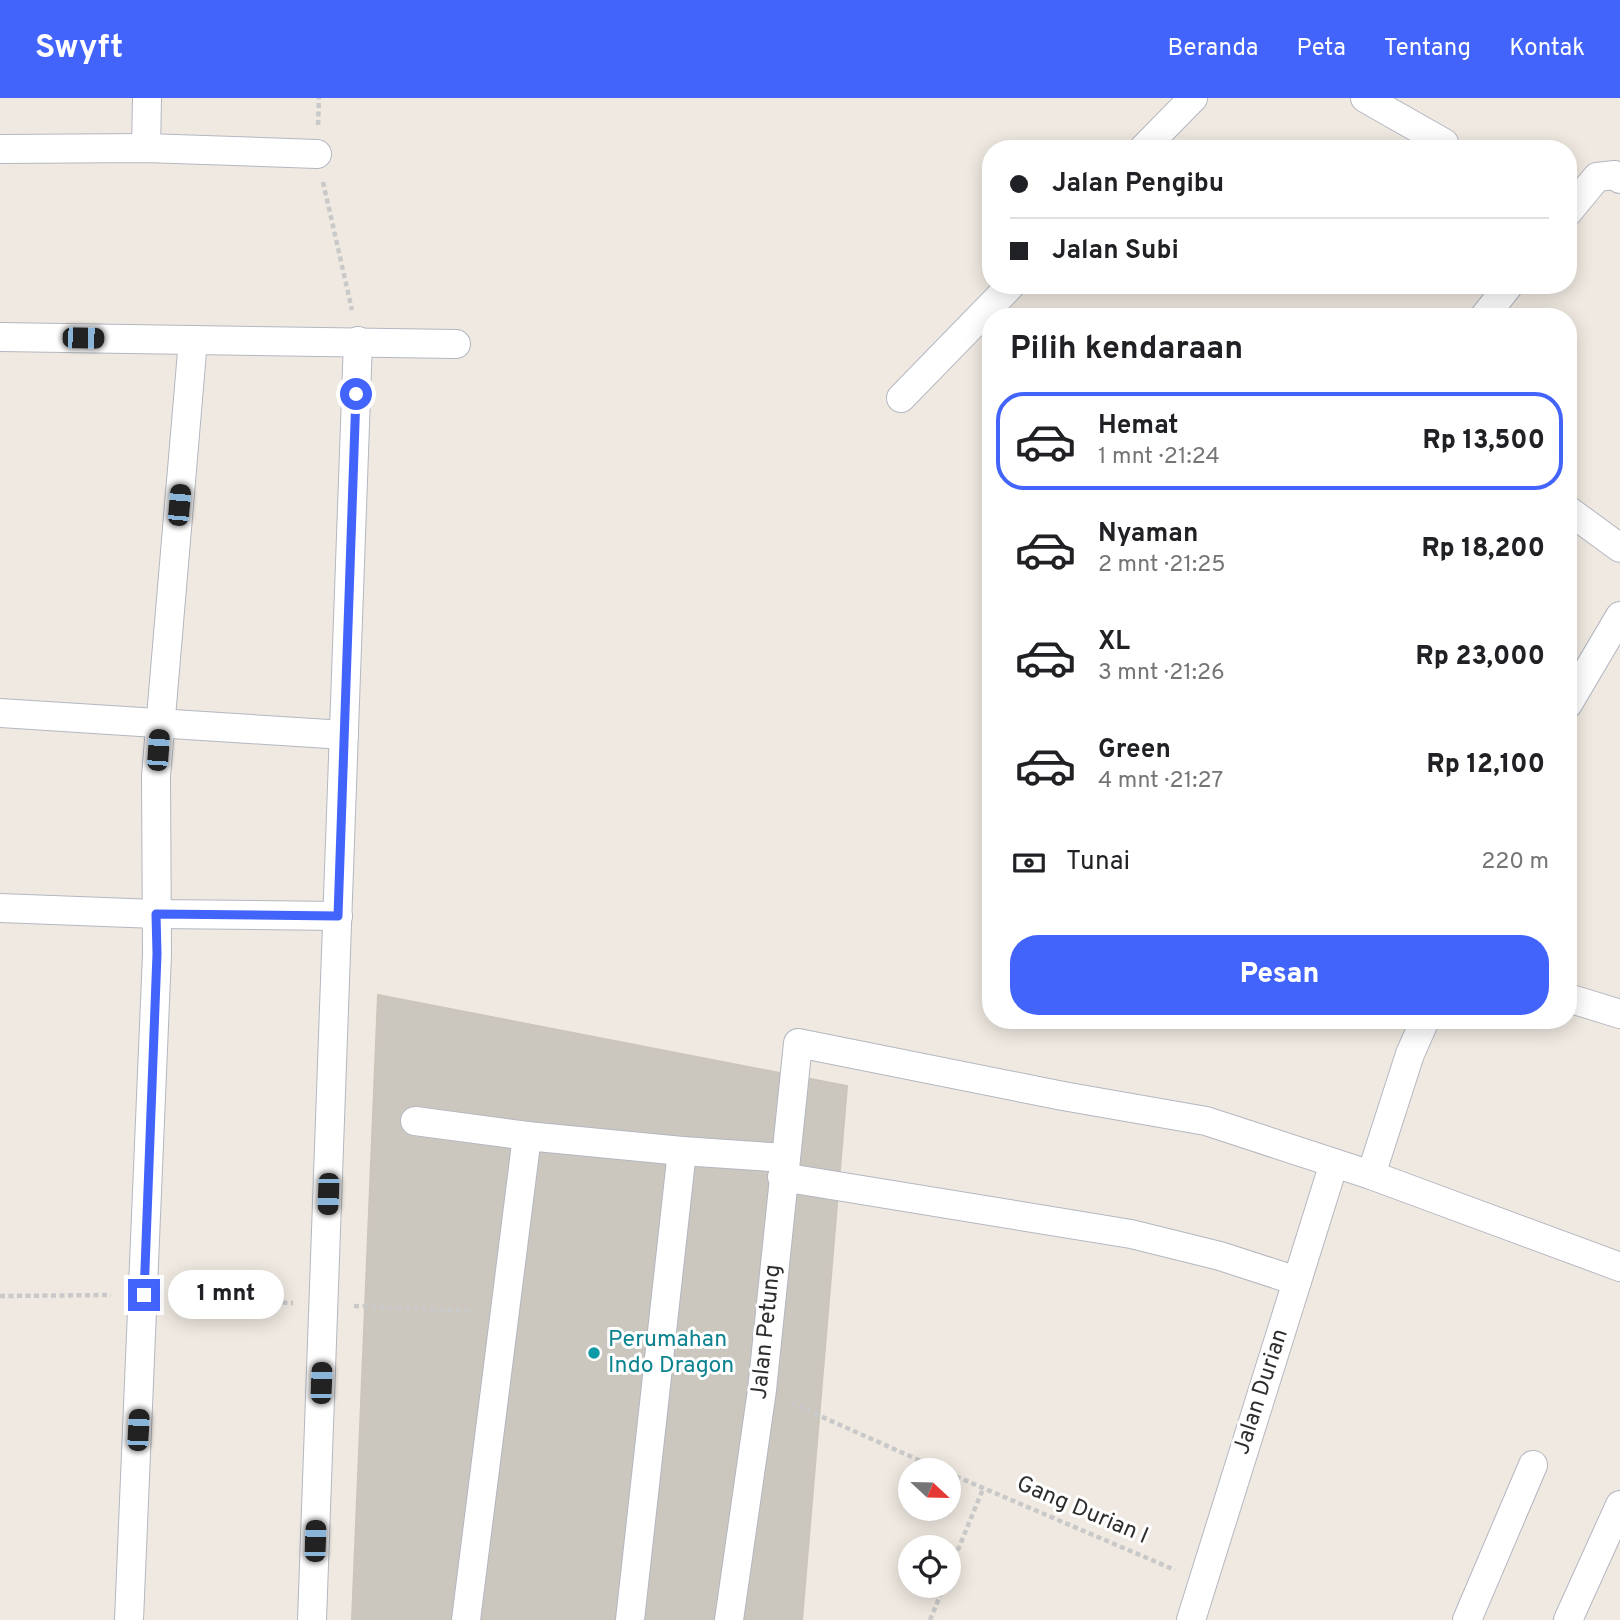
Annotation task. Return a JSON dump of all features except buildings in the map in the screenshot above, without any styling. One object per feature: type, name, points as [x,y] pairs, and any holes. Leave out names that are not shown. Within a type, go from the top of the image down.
[{"type":"street","points":[[146,148],[147,98]]},
{"type":"street","points":[[1152,140],[1193,98]]},
{"type":"street","points":[[1365,98],[1439,140]]},
{"type":"street","points":[[0,149],[146,148],[317,154]]},
{"type":"street","points":[[1577,201],[1597,177],[1615,175],[1620,179]]},
{"type":"street","points":[[989,308],[1002,294]]},
{"type":"street","points":[[1491,308],[1502,294]]},
{"type":"street","points":[[901,398],[982,315]]},
{"type":"street","points":[[0,337],[456,344]]},
{"type":"street","points":[[129,1620],[157,954],[156,775],[193,340]]},
{"type":"street","points":[[312,1620],[358,341]]},
{"type":"street","points":[[1577,517],[1620,548]]},
{"type":"street","points":[[1577,689],[1620,616]]},
{"type":"street","points":[[0,713],[344,735]]},
{"type":"street","points":[[0,908],[156,914],[338,916]]},
{"type":"street","points":[[1577,1001],[1620,1014]]},
{"type":"street","points":[[1371,1175],[1410,1054],[1421,1029]]},
{"type":"street","name":"Jalan Petung","points":[[729,1620],[762,1390],[783,1167],[798,1043],[1063,1096],[1206,1121],[1335,1163]]},
{"type":"street","points":[[415,1121],[682,1152],[783,1167],[1131,1234],[1220,1256],[1297,1281]]},
{"type":"street","points":[[466,1620],[527,1136]]},
{"type":"street","points":[[630,1620],[682,1152]]},
{"type":"street","points":[[1335,1163],[1620,1267]]},
{"type":"street","name":"Jalan Durian","points":[[1191,1620],[1335,1163]]},
{"type":"street","points":[[1467,1620],[1533,1465]]},
{"type":"street","points":[[1568,1620],[1620,1505]]},
{"type":"path","points":[[319,98],[317,154],[358,341]]},
{"type":"path","points":[[325,1304],[505,1312]]},
{"type":"path","points":[[762,1390],[914,1458]]},
{"type":"path","name":"Gang Durian I","points":[[961,1480],[1202,1581]]},
{"type":"path","points":[[961,1542],[982,1489]]},
{"type":"path","points":[[930,1620],[939,1598]]},
{"type":"place","name":"Perumahan Indo Dragon","points":[[594,1353]]},
{"type":"route","points":[[144,1295],[157,954],[156,914],[338,916],[356,394]]}]
